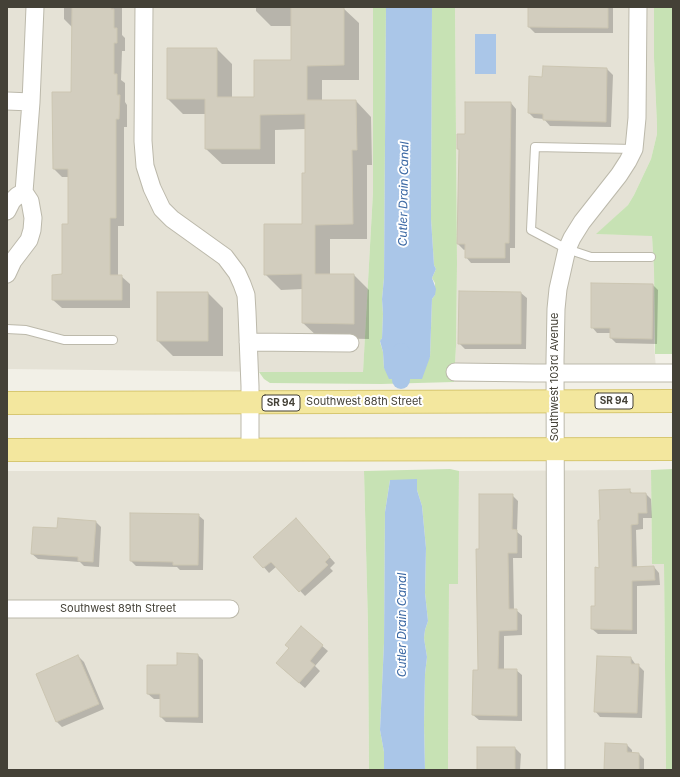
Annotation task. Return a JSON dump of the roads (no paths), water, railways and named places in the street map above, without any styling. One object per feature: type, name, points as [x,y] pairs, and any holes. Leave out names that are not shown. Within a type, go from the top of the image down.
[{"type":"main road","name":"Southwest 88th Street","points":[[7,403],[673,401]]},
{"type":"main road","points":[[7,450],[673,449]]},
{"type":"street","points":[[9,261],[28,240],[32,230],[32,210],[30,201],[24,192],[31,102],[35,7]]},
{"type":"street","points":[[144,7],[143,154],[150,182],[162,209],[172,219],[226,257],[237,273],[246,295],[250,403],[250,450]]},
{"type":"street","name":"Southwest 103rd Avenue","points":[[556,770],[556,303],[567,249],[582,222],[619,175],[634,149],[637,118],[638,7]]},
{"type":"street","points":[[7,101],[31,102]]},
{"type":"street","points":[[7,211],[12,201],[24,192]]},
{"type":"street","points":[[248,342],[350,343]]},
{"type":"street","points":[[455,372],[673,373]]},
{"type":"street","name":"Southwest 89th Street","points":[[7,609],[230,609]]},
{"type":"lane","points":[[634,149],[535,147],[531,230],[567,249],[592,256],[651,257]]},
{"type":"lane","points":[[7,329],[26,330],[64,340],[113,340]]},
{"type":"water","points":[[386,7],[432,7],[431,219],[434,265],[436,269],[432,278],[436,289],[435,295],[432,299],[430,357],[422,379],[410,379],[410,376],[400,376],[400,379],[389,379],[384,368],[383,352],[380,341],[382,338],[382,299],[384,278]]},
{"type":"water","points":[[475,34],[496,34],[496,74],[475,74]]},
{"type":"water","points":[[417,479],[417,490],[422,506],[426,548],[425,593],[428,621],[424,638],[427,657],[425,674],[424,725],[425,770],[384,770],[384,752],[380,730],[384,643],[385,512],[390,480]]},
{"type":"waterway","name":"Cutler Drain Canal","points":[[401,352],[401,380]]}]
